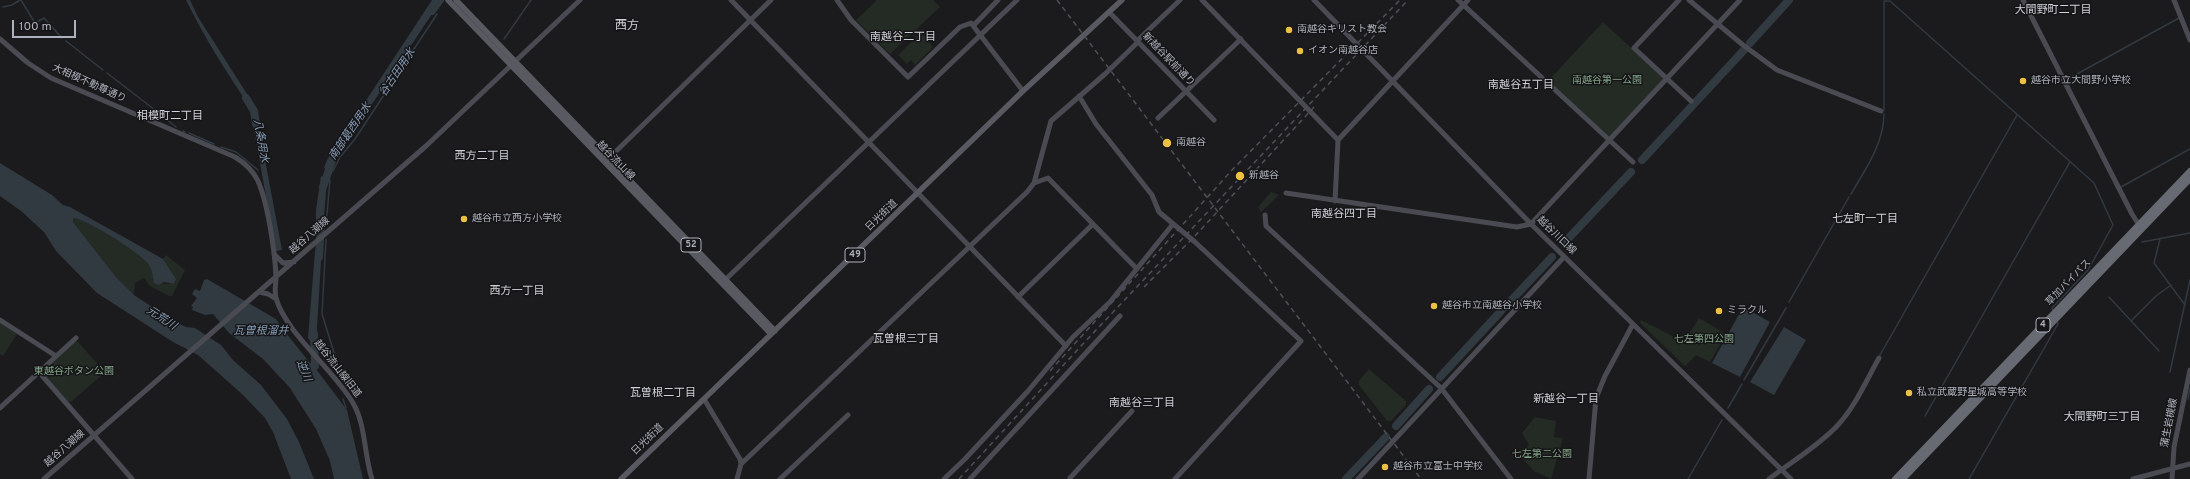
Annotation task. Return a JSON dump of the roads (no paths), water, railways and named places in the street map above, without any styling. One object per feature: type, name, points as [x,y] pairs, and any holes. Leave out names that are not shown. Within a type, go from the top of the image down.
[{"type":"highway","name":"草加バイパス","points":[[1895,479],[2140,225],[2190,171]]},
{"type":"highway","name":"草加バイパス","points":[[1903,479],[2190,179]]},
{"type":"main road","name":"越谷流山線","points":[[448,0],[510,66],[726,280],[773,333]]},
{"type":"main road","name":"越谷流山線","points":[[456,0],[515,61],[606,161],[773,333]]},
{"type":"main road","name":"日光街道","points":[[621,479],[1023,91],[1122,0]]},
{"type":"street","name":"越谷八潮線","points":[[44,479],[441,133],[580,0]]},
{"type":"street","points":[[731,0],[1066,346]]},
{"type":"street","points":[[606,161],[771,0]]},
{"type":"street","points":[[837,0],[851,20],[908,77],[960,27],[971,23],[1023,91]]},
{"type":"street","points":[[974,25],[998,0]]},
{"type":"street","points":[[726,280],[1017,0]]},
{"type":"street","points":[[1034,183],[1051,121],[1180,0]]},
{"type":"street","points":[[1202,0],[1338,140]]},
{"type":"street","name":"越谷川口線","points":[[1314,0],[1531,224],[1791,479]]},
{"type":"street","points":[[1458,0],[1633,162]]},
{"type":"street","points":[[1335,201],[1338,140],[1468,0]]},
{"type":"street","points":[[1679,0],[1634,48],[1692,101]]},
{"type":"street","points":[[1688,0],[1777,70],[1881,111]]},
{"type":"street","points":[[1286,193],[1517,226],[1531,224],[1740,0]]},
{"type":"street","points":[[2023,0],[2132,214],[2140,225]]},
{"type":"street","points":[[2174,0],[2190,40]]},
{"type":"street","name":"新越谷駅前通り","points":[[1109,12],[1214,120]]},
{"type":"street","name":"大相模不動尊通り","points":[[0,39],[28,63],[51,78],[215,148],[242,162],[254,176],[260,188],[273,253],[276,277]]},
{"type":"street","points":[[1158,118],[1241,39]]},
{"type":"street","points":[[1079,96],[1096,124],[1152,195],[1158,210],[1195,242],[1301,341],[1175,479]]},
{"type":"street","points":[[737,479],[741,464],[1034,183],[1048,178],[1137,269]]},
{"type":"street","points":[[1265,215],[1266,226],[1441,388],[1511,479]]},
{"type":"street","points":[[1018,297],[1093,224]]},
{"type":"street","points":[[944,479],[965,459],[1023,396],[1066,346],[1110,302],[1173,224]]},
{"type":"street","points":[[273,253],[283,263],[294,262]]},
{"type":"street","points":[[1358,479],[1564,257]]},
{"type":"street","name":"越谷流山線旧道","points":[[276,277],[276,299],[291,325],[353,403],[360,423],[372,479]]},
{"type":"street","points":[[259,292],[268,294],[276,299]]},
{"type":"street","points":[[970,479],[1120,316]]},
{"type":"street","points":[[0,320],[56,356]]},
{"type":"street","points":[[1589,479],[1596,398],[1605,376],[1633,324]]},
{"type":"street","points":[[0,408],[76,338]]},
{"type":"street","points":[[1769,479],[1819,442],[1838,425],[1860,394],[1879,358]]},
{"type":"street","name":"蒲生岩槻線","points":[[2172,479],[2174,447],[2190,370]]},
{"type":"street","points":[[39,372],[132,479]]},
{"type":"street","points":[[704,399],[741,464]]},
{"type":"street","points":[[1070,478],[1132,411]]},
{"type":"street","points":[[780,479],[848,415]]},
{"type":"street","points":[[2133,479],[2172,470],[2190,464]]},
{"type":"water","points":[[186,0],[190,0],[198,17],[254,105],[250,107],[233,81],[208,41]]},
{"type":"water","points":[[432,0],[435,0],[438,5],[332,164],[330,171],[324,168],[327,160]]},
{"type":"water","points":[[256,112],[282,250],[276,251],[251,114]]},
{"type":"water","name":"元荒川","points":[[0,163],[52,195],[63,205],[70,207],[163,259],[176,279],[174,284],[164,282],[159,285],[154,283],[152,271],[149,265],[136,253],[101,230],[73,218],[73,222],[116,277],[134,295],[172,320],[186,327],[195,328],[221,345],[233,360],[261,385],[287,419],[299,442],[314,479],[291,479],[273,432],[265,418],[242,394],[198,355],[173,342],[97,293],[56,251],[44,232],[21,211],[0,196]]},
{"type":"water","points":[[321,176],[327,179],[323,230],[316,236],[316,210]]},
{"type":"water","points":[[322,246],[316,343],[314,346],[308,338],[315,251]]},
{"type":"water","name":"瓦曽根溜井","points":[[207,279],[276,319],[310,363],[316,367],[347,410],[363,479],[334,479],[330,461],[316,429],[290,388],[263,359],[229,333],[213,314],[205,315],[192,310],[193,307],[191,306],[197,298],[192,294],[195,289],[200,291],[204,280]]},
{"type":"water","points":[[1743,307],[1770,322],[1740,377],[1712,363]]},
{"type":"water","points":[[1784,327],[1806,340],[1774,395],[1750,382]]},
{"type":"waterway","points":[[3,7],[12,5],[20,0]]},
{"type":"waterway","points":[[21,0],[35,23],[44,18],[62,38]]},
{"type":"waterway","name":"南部葛西用水","points":[[432,11],[440,0]]},
{"type":"waterway","points":[[504,39],[531,0]]},
{"type":"waterway","points":[[1750,43],[1789,0]]},
{"type":"waterway","points":[[1884,1],[1890,1],[2094,183],[2113,225],[2088,270],[2052,308],[2053,310]]},
{"type":"waterway","points":[[1884,1],[1884,110]]},
{"type":"waterway","name":"谷古田用水","points":[[333,171],[340,157],[355,139],[437,14]]},
{"type":"waterway","points":[[2066,80],[2179,18]]},
{"type":"waterway","points":[[66,41],[103,70]]},
{"type":"waterway","points":[[1642,160],[1744,50]]},
{"type":"waterway","points":[[107,73],[155,110]]},
{"type":"waterway","name":"八条用水","points":[[246,98],[254,111],[256,124]]},
{"type":"waterway","points":[[1851,194],[1873,156],[1881,135],[1884,114]]},
{"type":"waterway","points":[[1880,355],[2017,115]]},
{"type":"waterway","points":[[166,119],[176,127]]},
{"type":"waterway","points":[[189,133],[214,144]]},
{"type":"waterway","points":[[221,147],[236,152],[258,170]]},
{"type":"waterway","points":[[2121,187],[2190,149]]},
{"type":"waterway","name":"南部葛西用水","points":[[323,187],[332,161]]},
{"type":"waterway","points":[[1925,416],[2070,162]]},
{"type":"waterway","points":[[1565,242],[1631,172]]},
{"type":"waterway","name":"谷古田用水","points":[[326,225],[330,180]]},
{"type":"waterway","points":[[1789,302],[1849,197]]},
{"type":"waterway","name":"南部葛西用水","points":[[319,257],[321,223]]},
{"type":"waterway","points":[[2142,242],[2190,233]]},
{"type":"waterway","name":"谷古田用水","points":[[326,239],[322,314],[336,359]]},
{"type":"waterway","points":[[2160,239],[2154,263],[2185,305]]},
{"type":"waterway","points":[[1505,307],[1552,257]]},
{"type":"waterway","points":[[2170,372],[2190,280]]},
{"type":"waterway","points":[[2131,321],[2156,296],[2171,285]]},
{"type":"waterway","points":[[2109,297],[2159,351]]},
{"type":"waterway","points":[[1744,380],[1786,308]]},
{"type":"waterway","points":[[1440,377],[1501,311]]},
{"type":"waterway","points":[[1969,479],[2058,324],[2057,321]]},
{"type":"waterway","name":"南部葛西用水","points":[[308,372],[315,366],[314,334]]},
{"type":"waterway","name":"谷古田用水","points":[[339,368],[345,385]]},
{"type":"waterway","points":[[1728,408],[1742,384]]},
{"type":"waterway","points":[[2188,399],[2190,388]]},
{"type":"waterway","points":[[1396,426],[1429,389]]},
{"type":"waterway","name":"谷古田用水","points":[[343,399],[346,408]]},
{"type":"waterway","points":[[1688,479],[1722,420]]},
{"type":"waterway","points":[[1346,479],[1386,437]]},
{"type":"railway","points":[[1057,0],[1421,479]]},
{"type":"railway","points":[[1050,371],[1233,169],[1400,0]]},
{"type":"railway","points":[[959,479],[1081,346],[1408,0]]},
{"type":"railway","points":[[1144,287],[1194,237],[1314,107]]},
{"type":"place","name":"南越谷キリスト教会","points":[[1289,30]]},
{"type":"place","name":"イオン南越谷店","points":[[1300,51]]},
{"type":"place","name":"越谷市立大間野小学校","points":[[2023,81]]},
{"type":"place","name":"南越谷","points":[[1167,143]]},
{"type":"place","name":"新越谷","points":[[1240,176]]},
{"type":"place","name":"越谷市立西方小学校","points":[[464,219]]},
{"type":"place","name":"越谷市立南越谷小学校","points":[[1434,306]]},
{"type":"place","name":"ミラクル","points":[[1719,311]]},
{"type":"place","name":"私立武蔵野星城高等学校","points":[[1909,393]]},
{"type":"place","name":"越谷市立富士中学校","points":[[1385,467]]},
{"type":"district","name":"大間野町二丁目","points":[[2053,11]]},
{"type":"district","name":"西方","points":[[627,27]]},
{"type":"district","name":"南越谷二丁目","points":[[903,38]]},
{"type":"district","name":"南越谷五丁目","points":[[1521,86]]},
{"type":"district","name":"相模町二丁目","points":[[170,117]]},
{"type":"district","name":"西方二丁目","points":[[482,157]]},
{"type":"district","name":"南越谷四丁目","points":[[1344,215]]},
{"type":"district","name":"七左町一丁目","points":[[1865,220]]},
{"type":"district","name":"西方一丁目","points":[[517,292]]},
{"type":"district","name":"瓦曽根三丁目","points":[[906,340]]},
{"type":"district","name":"瓦曽根二丁目","points":[[663,394]]},
{"type":"district","name":"新越谷一丁目","points":[[1566,400]]},
{"type":"district","name":"南越谷三丁目","points":[[1142,404]]},
{"type":"district","name":"大間野町三丁目","points":[[2102,418]]},
{"type":"park label","name":"南越谷第一公園","points":[[1607,81]]},
{"type":"park label","name":"七左第四公園","points":[[1704,340]]},
{"type":"park label","name":"東越谷ボタン公園","points":[[74,372]]},
{"type":"park label","name":"七左第二公園","points":[[1542,455]]},
{"type":"water label","name":"逆川","points":[[303,371]]}]
